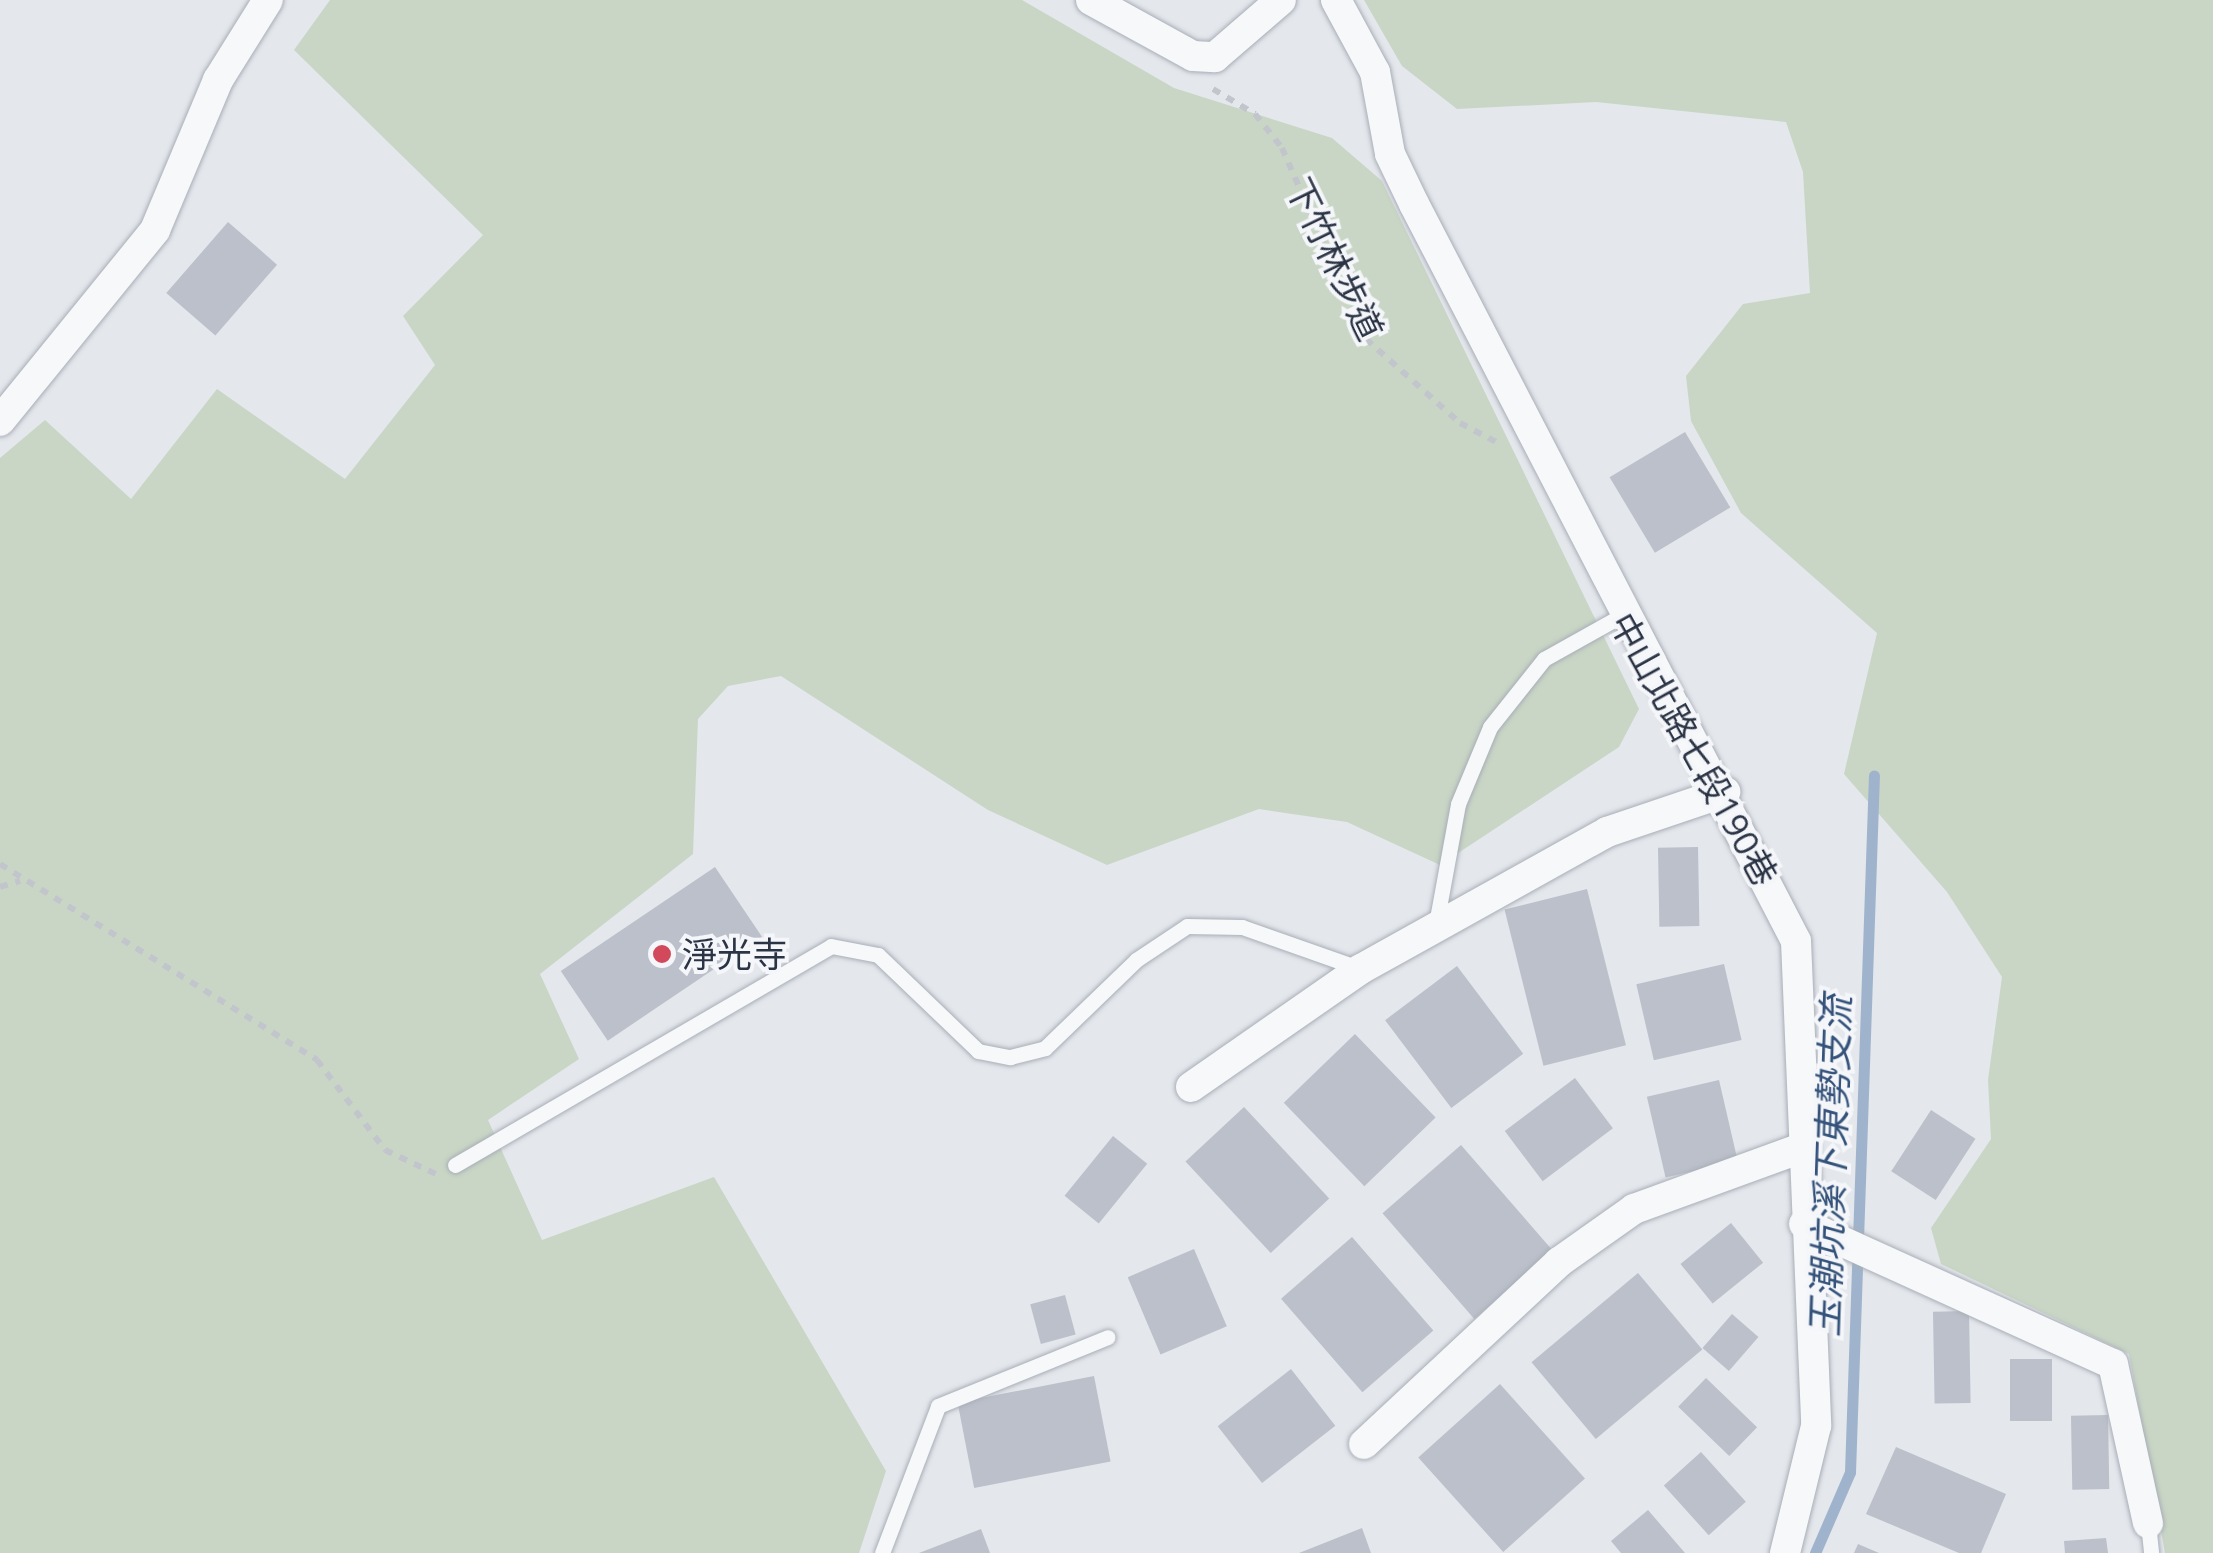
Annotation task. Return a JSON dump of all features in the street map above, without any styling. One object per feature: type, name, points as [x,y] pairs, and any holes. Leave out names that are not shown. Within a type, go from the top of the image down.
[{"type":"street","points":[[0,421],[155,230],[218,80],[268,0]]},
{"type":"street","points":[[1091,0],[1193,56],[1215,57],[1281,0]]},
{"type":"street","name":"中山北路七段190巷","points":[[1336,0],[1375,72],[1390,154],[1621,616],[1725,792],[1796,941],[1804,1224],[1816,1426],[1785,1553]]},
{"type":"street","points":[[1191,1087],[1361,970],[1607,832],[1725,792]]},
{"type":"street","points":[[1364,1444],[1559,1262],[1634,1209],[1802,1148]]},
{"type":"street","points":[[1804,1224],[2113,1364],[2150,1538]]},
{"type":"lane","points":[[1436,928],[1458,804],[1490,727],[1544,659],[1621,616]]},
{"type":"lane","points":[[455,1165],[831,946],[878,954],[978,1052],[1010,1058],[1046,1048],[1136,960],[1188,926],[1242,926],[1361,970]]},
{"type":"lane","points":[[882,1553],[938,1406],[1108,1337]]},
{"type":"path","name":"下竹林步道","points":[[1193,77],[1255,114],[1282,148],[1366,340],[1460,422],[1506,448]]},
{"type":"path","points":[[0,864],[317,1060],[403,1165],[426,1174],[455,1165]]},
{"type":"path","points":[[0,887],[21,880]]},
{"type":"green space","points":[[330,0],[1022,0],[1174,88],[1332,138],[1382,181],[1639,709],[1619,747],[1440,865],[1347,822],[1259,809],[1107,865],[988,810],[781,676],[728,686],[698,719],[693,854],[540,974],[579,1059],[488,1120],[542,1240],[714,1177],[886,1471],[859,1553],[0,1553],[0,458],[45,420],[131,499],[217,389],[345,479],[435,365],[403,316],[483,235],[294,50]]},
{"type":"green space","points":[[1364,0],[2213,0],[2213,1553],[2165,1553],[2129,1354],[1941,1264],[1931,1228],[1991,1139],[1988,1080],[2002,977],[1947,892],[1844,774],[1877,633],[1741,513],[1691,421],[1686,376],[1743,304],[1810,293],[1803,172],[1786,122],[1596,102],[1457,109],[1402,66]]},
{"type":"building","points":[[228,222],[277,265],[215,336],[166,293]]},
{"type":"building","points":[[1685,432],[1730,507],[1655,553],[1610,477]]},
{"type":"building","points":[[1698,847],[1699,926],[1659,927],[1658,848]]},
{"type":"building","name":"淨光寺","points":[[715,867],[762,937],[608,1041],[561,971]]},
{"type":"building","points":[[1587,889],[1626,1045],[1543,1066],[1505,910]]},
{"type":"building","points":[[1724,964],[1742,1040],[1654,1060],[1636,984]]},
{"type":"building","points":[[1457,966],[1523,1054],[1451,1108],[1385,1020]]},
{"type":"building","points":[[1355,1034],[1436,1117],[1364,1186],[1284,1103]]},
{"type":"building","points":[[1575,1078],[1613,1128],[1543,1181],[1505,1131]]},
{"type":"building","points":[[1719,1080],[1738,1161],[1666,1178],[1647,1097]]},
{"type":"building","points":[[1244,1107],[1329,1198],[1271,1253],[1185,1162]]},
{"type":"building","points":[[1931,1110],[1975,1139],[1936,1200],[1891,1171]]},
{"type":"building","points":[[1113,1136],[1147,1164],[1099,1224],[1065,1196]]},
{"type":"building","points":[[1461,1145],[1553,1251],[1474,1319],[1383,1213]]},
{"type":"building","points":[[1731,1223],[1763,1263],[1713,1304],[1680,1264]]},
{"type":"building","points":[[1352,1237],[1433,1331],[1362,1392],[1281,1299]]},
{"type":"building","points":[[1194,1249],[1227,1326],[1161,1354],[1128,1277]]},
{"type":"building","points":[[1638,1273],[1702,1350],[1596,1439],[1532,1362]]},
{"type":"building","points":[[1065,1295],[1076,1335],[1041,1344],[1030,1304]]},
{"type":"building","points":[[1969,1311],[1971,1403],[1935,1404],[1933,1312]]},
{"type":"building","points":[[1732,1314],[1758,1337],[1729,1371],[1702,1348]]},
{"type":"building","points":[[2010,1359],[2052,1359],[2052,1421],[2010,1421]]},
{"type":"building","points":[[1291,1369],[1335,1426],[1262,1483],[1218,1426]]},
{"type":"building","points":[[1094,1376],[1111,1461],[974,1488],[958,1403]]},
{"type":"building","points":[[1706,1378],[1757,1427],[1729,1456],[1678,1407]]},
{"type":"building","points":[[1500,1384],[1585,1478],[1503,1552],[1418,1458]]},
{"type":"building","points":[[2108,1415],[2109,1489],[2072,1490],[2071,1416]]},
{"type":"building","points":[[1896,1447],[2006,1494],[1981,1553],[1959,1553],[1866,1514]]},
{"type":"building","points":[[1701,1452],[1746,1502],[1709,1535],[1664,1485]]},
{"type":"building","points":[[1648,1510],[1685,1553],[1621,1553],[1611,1541]]},
{"type":"building","points":[[1362,1528],[1371,1553],[1299,1553]]},
{"type":"building","points":[[981,1529],[990,1553],[919,1553]]},
{"type":"building","points":[[2106,1538],[2108,1553],[2065,1553],[2064,1541]]},
{"type":"building","points":[[1858,1544],[1879,1553],[1854,1553]]},
{"type":"waterway","name":"玉潮坑溪下東勢支流","points":[[1815,1553],[1850,1472],[1874,775]]},
{"type":"place","name":"淨光寺","points":[[662,954]]}]
